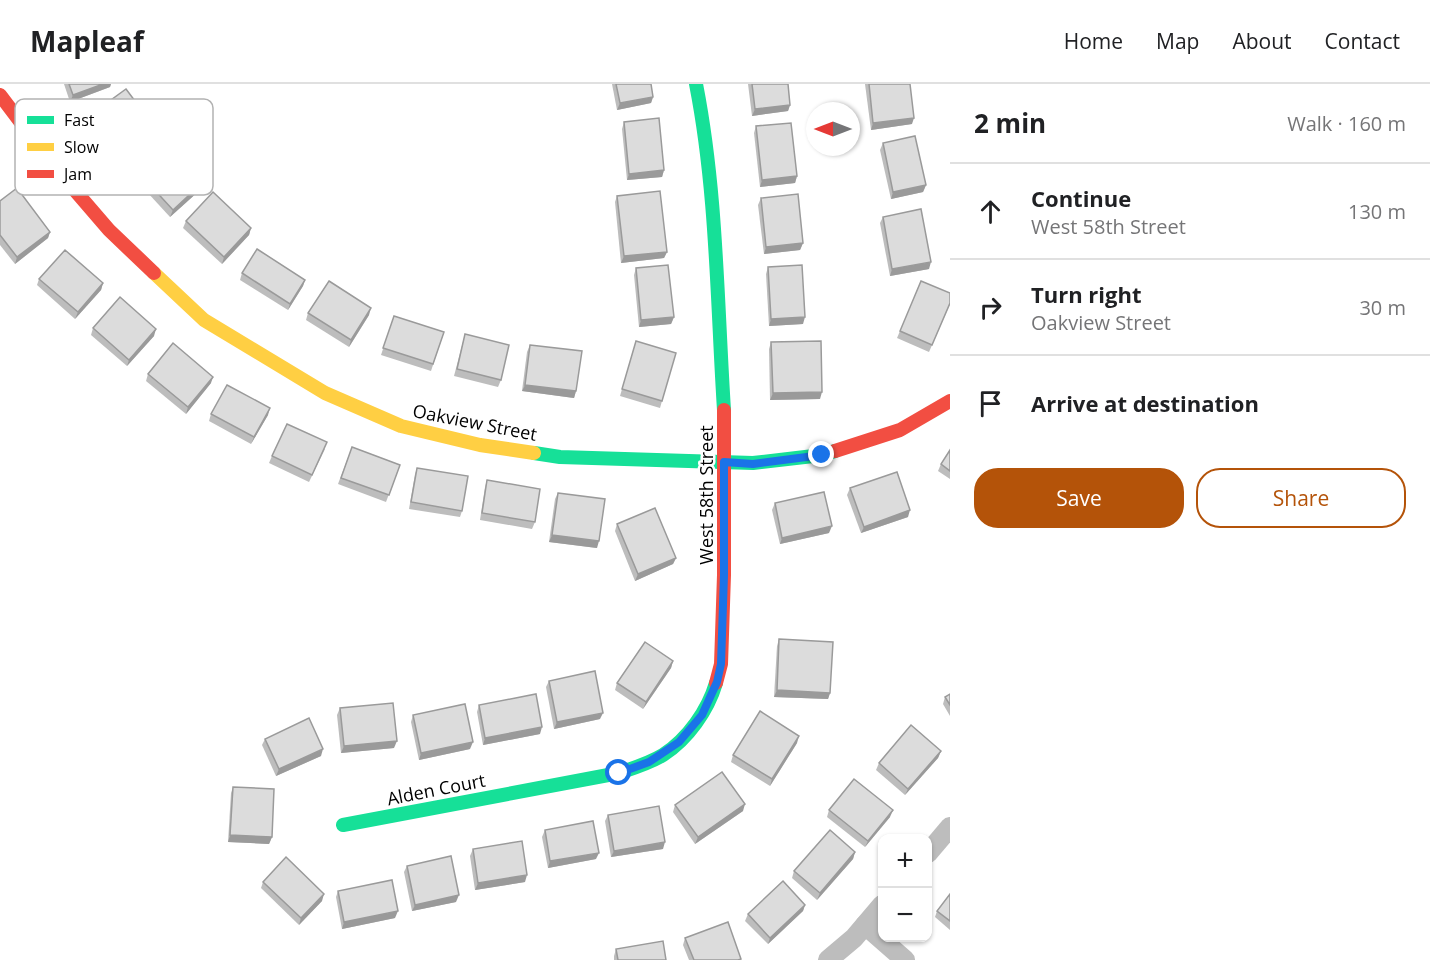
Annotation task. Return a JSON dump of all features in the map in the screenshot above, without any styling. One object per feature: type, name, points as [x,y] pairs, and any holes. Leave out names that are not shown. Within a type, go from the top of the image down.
[{"type":"street","name":"West 58th Street","points":[[536,789],[619,773],[649,762],[679,742],[702,715],[717,682],[721,664],[724,575],[724,413],[712,211],[704,125],[696,84]]},
{"type":"street","name":"Oakview Street","points":[[0,95],[15,115]]},
{"type":"street","name":"Oakview Street","points":[[79,195],[109,230],[204,320],[325,393],[401,426],[480,445],[560,457],[753,464],[822,455],[900,430],[950,401]]},
{"type":"street","name":"Alden Court","points":[[343,825],[536,789]]},
{"type":"street","points":[[932,847],[950,827]]},
{"type":"street","points":[[828,960],[854,938],[878,910]]},
{"type":"street","points":[[865,925],[905,960]]},
{"type":"building","points":[[69,84],[103,84],[73,95]]},
{"type":"building","points":[[616,84],[651,84],[653,97],[620,103]]},
{"type":"building","points":[[752,84],[788,84],[790,105],[755,109]]},
{"type":"building","points":[[869,84],[910,84],[914,118],[873,123]]},
{"type":"building","points":[[126,89],[134,99],[112,99]]},
{"type":"building","points":[[659,118],[664,170],[629,174],[624,122]]},
{"type":"building","points":[[791,123],[797,176],[762,180],[756,126]]},
{"type":"building","points":[[915,136],[926,185],[893,192],[883,143]]},
{"type":"building","points":[[15,190],[15,195],[22,195],[50,232],[17,257],[0,235],[0,201]]},
{"type":"building","points":[[660,191],[667,252],[624,256],[617,196]]},
{"type":"building","points":[[213,192],[251,228],[224,257],[186,221],[210,195],[213,195]]},
{"type":"building","points":[[798,194],[803,243],[766,247],[761,198]]},
{"type":"building","points":[[159,195],[189,195],[173,210]]},
{"type":"building","points":[[921,209],[931,262],[892,269],[883,217]]},
{"type":"building","points":[[257,249],[305,280],[290,304],[242,273]]},
{"type":"building","points":[[65,250],[103,283],[78,312],[39,279]]},
{"type":"building","points":[[668,265],[674,317],[641,320],[636,268]]},
{"type":"building","points":[[802,265],[805,317],[771,319],[768,267]]},
{"type":"building","points":[[329,281],[371,308],[351,340],[308,313]]},
{"type":"building","points":[[921,281],[950,293],[950,303],[932,345],[900,331]]},
{"type":"building","points":[[120,297],[156,329],[129,360],[93,328]]},
{"type":"building","points":[[394,316],[444,332],[433,364],[383,348]]},
{"type":"building","points":[[465,334],[509,345],[501,380],[457,369]]},
{"type":"building","points":[[636,341],[676,353],[662,401],[622,389]]},
{"type":"building","points":[[821,341],[822,392],[773,393],[771,342]]},
{"type":"building","points":[[173,343],[213,377],[188,407],[148,374]]},
{"type":"building","points":[[530,345],[582,351],[576,391],[525,385]]},
{"type":"building","points":[[227,385],[270,408],[254,437],[211,414]]},
{"type":"building","points":[[287,424],[327,442],[312,475],[272,456]]},
{"type":"building","points":[[352,447],[400,465],[389,495],[341,478]]},
{"type":"building","points":[[950,450],[950,471],[941,464]]},
{"type":"building","points":[[417,468],[468,476],[462,511],[411,502]]},
{"type":"building","points":[[897,472],[910,510],[864,527],[850,488]]},
{"type":"building","points":[[487,480],[540,489],[535,522],[482,513]]},
{"type":"building","points":[[824,492],[832,526],[782,538],[775,503]]},
{"type":"building","points":[[558,493],[605,499],[599,541],[552,535]]},
{"type":"building","points":[[655,508],[676,558],[638,574],[617,524]]},
{"type":"building","points":[[779,639],[833,642],[830,693],[777,690]]},
{"type":"building","points":[[645,642],[673,661],[646,702],[617,683]]},
{"type":"building","points":[[595,671],[603,713],[557,722],[549,681]]},
{"type":"building","points":[[536,694],[542,727],[485,738],[479,705]]},
{"type":"building","points":[[950,694],[950,705],[945,697]]},
{"type":"building","points":[[393,703],[397,741],[344,746],[340,708]]},
{"type":"building","points":[[465,704],[473,742],[421,753],[413,715]]},
{"type":"building","points":[[760,711],[799,736],[772,779],[733,755]]},
{"type":"building","points":[[309,718],[323,749],[279,769],[265,739]]},
{"type":"building","points":[[911,725],[941,751],[908,789],[879,763]]},
{"type":"building","points":[[722,772],[745,804],[698,837],[675,805]]},
{"type":"building","points":[[854,779],[893,810],[868,841],[829,810]]},
{"type":"building","points":[[233,787],[274,789],[272,837],[230,835]]},
{"type":"building","points":[[659,806],[665,842],[614,851],[608,815]]},
{"type":"building","points":[[593,821],[599,853],[550,861],[545,830]]},
{"type":"building","points":[[830,830],[855,852],[820,893],[794,871]]},
{"type":"building","points":[[522,841],[527,875],[478,883],[473,849]]},
{"type":"building","points":[[451,856],[459,895],[415,905],[407,866]]},
{"type":"building","points":[[286,857],[324,894],[301,918],[263,882]]},
{"type":"building","points":[[392,880],[398,911],[344,922],[338,891]]},
{"type":"building","points":[[783,881],[805,905],[770,938],[748,914]]},
{"type":"building","points":[[950,894],[950,921],[937,911]]},
{"type":"building","points":[[728,922],[741,959],[694,960],[685,938]]},
{"type":"building","points":[[663,941],[666,960],[618,960],[616,949]]},
{"type":"traffic: fast","points":[[696,84],[712,206],[724,410]]},
{"type":"traffic: fast","points":[[534,453],[560,457],[753,463],[822,455],[835,451]]},
{"type":"traffic: fast","points":[[343,825],[619,773],[642,765],[663,755],[681,741],[696,723],[716,683]]},
{"type":"traffic: slow","points":[[154,273],[204,320],[325,393],[401,426],[480,445],[534,453]]},
{"type":"traffic: jam","points":[[0,95],[15,115]]},
{"type":"traffic: jam","points":[[79,195],[109,230],[154,273]]},
{"type":"traffic: jam","points":[[835,451],[900,430],[950,401]]},
{"type":"traffic: jam","points":[[716,683],[721,664],[724,575],[724,410]]},
{"type":"route","points":[[619,773],[665,754],[679,742],[702,715],[717,682],[721,664],[724,575],[724,462],[753,464],[822,455]]}]
